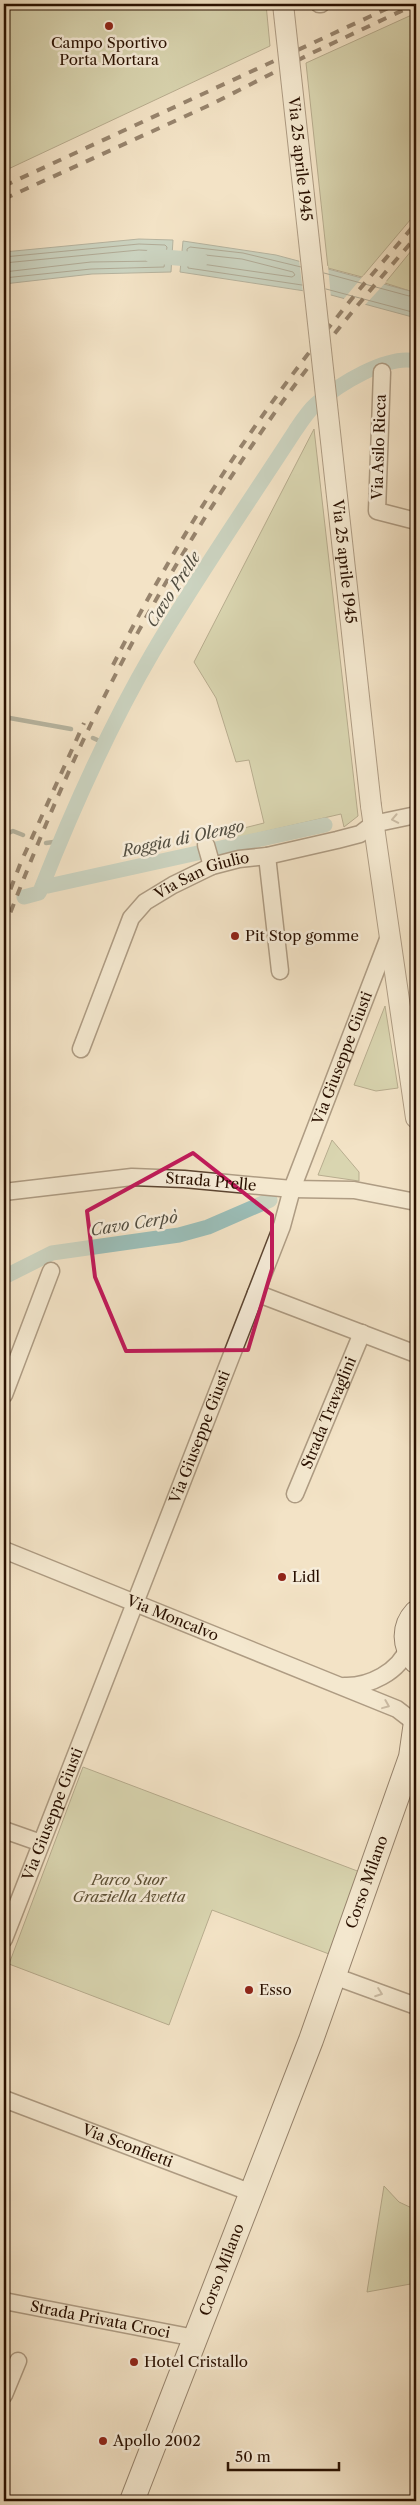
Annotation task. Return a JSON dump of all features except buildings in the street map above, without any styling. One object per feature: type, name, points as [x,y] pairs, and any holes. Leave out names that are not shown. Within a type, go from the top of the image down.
[{"type":"main road","points":[[413,1659],[407,1628],[416,1613]]},
{"type":"main road","name":"Corso Milano","points":[[132,2501],[311,2040],[411,1757],[416,1725]]},
{"type":"main road","points":[[342,1979],[338,1976],[414,1765],[411,1757]]},
{"type":"main road","name":"Corso Milano","points":[[311,2040],[336,1997],[416,1784]]},
{"type":"street","name":"Via 25 aprile 1945","points":[[283,4],[372,815],[416,1118]]},
{"type":"street","name":"Via Asilo Ricca","points":[[382,372],[377,511],[416,522]]},
{"type":"street","name":"Via San Giulio","points":[[81,1048],[131,918],[146,902],[209,856],[239,859],[267,856],[360,834],[372,815],[416,815]]},
{"type":"street","points":[[267,856],[280,971]]},
{"type":"street","name":"Via Giuseppe Giusti","points":[[4,1938],[282,1226],[292,1189],[390,934]]},
{"type":"street","name":"Strada Prelle","points":[[4,1192],[132,1177],[184,1179],[292,1189],[354,1190],[416,1202]]},
{"type":"street","points":[[4,1395],[52,1271]]},
{"type":"street","points":[[256,1293],[416,1354]]},
{"type":"street","name":"Strada Travaglini","points":[[295,1494],[362,1333]]},
{"type":"street","name":"Via Moncalvo","points":[[4,1550],[346,1688],[356,1687],[395,1672],[413,1659]]},
{"type":"street","points":[[395,1672],[405,1655],[413,1659]]},
{"type":"street","points":[[346,1688],[396,1709],[416,1725]]},
{"type":"street","points":[[4,1830],[41,1843]]},
{"type":"street","points":[[342,1979],[416,2006]]},
{"type":"street","name":"Via Sconfietti","points":[[4,2099],[252,2193]]},
{"type":"street","name":"Strada Privata Croci","points":[[4,2302],[195,2338]]},
{"type":"street","points":[[4,2395],[18,2361]]},
{"type":"highlighted area","points":[[193,1153],[272,1215],[272,1269],[248,1350],[126,1351],[95,1277],[87,1211]]},
{"type":"green space","points":[[4,4],[266,4],[270,46],[4,171]]},
{"type":"green space","points":[[416,13],[416,213],[362,277],[328,268],[306,63]]},
{"type":"green space","points":[[416,245],[416,288],[410,291],[385,283]]},
{"type":"green space","points":[[314,429],[358,816],[344,827],[341,814],[237,838],[236,830],[264,823],[249,760],[236,762],[216,698],[194,662]]},
{"type":"green space","points":[[385,1006],[398,1088],[376,1091],[354,1085]]},
{"type":"green space","points":[[332,1140],[359,1172],[359,1181],[318,1175]]},
{"type":"green space","name":"Parco Suor Graziella Avetta","points":[[83,1767],[360,1872],[329,1954],[212,1910],[169,2025],[9,1964]]},
{"type":"green space","points":[[384,2186],[399,2202],[416,2210],[416,2283],[367,2292]]},
{"type":"water","points":[[139,239],[173,240],[171,272],[92,274],[4,284],[4,252]]},
{"type":"water","points":[[183,241],[276,255],[410,291],[416,288],[416,318],[331,295],[180,272]]},
{"type":"pier","points":[[299,259],[328,266],[331,298],[303,292]]},
{"type":"pier","points":[[364,275],[387,281],[364,306],[342,301]]},
{"type":"waterway","points":[[152,256],[201,260]]},
{"type":"waterway","name":"Cavo Prelle","points":[[24,897],[39,893],[92,768],[121,709],[153,652],[305,417],[325,396],[363,373],[391,362],[416,361]]},
{"type":"waterway","points":[[4,717],[71,729]]},
{"type":"waterway","points":[[93,738],[104,743]]},
{"type":"waterway","name":"Roggia di Olengo","points":[[48,886],[325,825]]},
{"type":"waterway","points":[[4,835],[13,831],[23,835]]},
{"type":"waterway","points":[[46,843],[61,841]]},
{"type":"waterway","name":"Cavo Cerpò","points":[[4,1277],[52,1253],[179,1235],[208,1227],[270,1200]]},
{"type":"railway","points":[[4,186],[397,4]]},
{"type":"railway","points":[[4,199],[212,104],[312,53],[416,4]]},
{"type":"railway","points":[[113,665],[188,529],[245,441],[306,357],[357,292],[416,223]]},
{"type":"railway","points":[[4,929],[41,836],[102,701],[124,657],[197,530],[278,408],[345,321],[416,237]]},
{"type":"railway","points":[[4,906],[21,862],[84,723]]},
{"type":"place","name":"Campo Sportivo Porta Mortara","points":[[109,26]]},
{"type":"place","name":"Pit Stop gomme","points":[[235,936]]},
{"type":"place","name":"Lidl","points":[[282,1577]]},
{"type":"place","name":"Esso","points":[[249,1990]]},
{"type":"place","name":"Hotel Cristallo","points":[[134,2362]]},
{"type":"place","name":"Apollo 2002","points":[[103,2441]]}]
